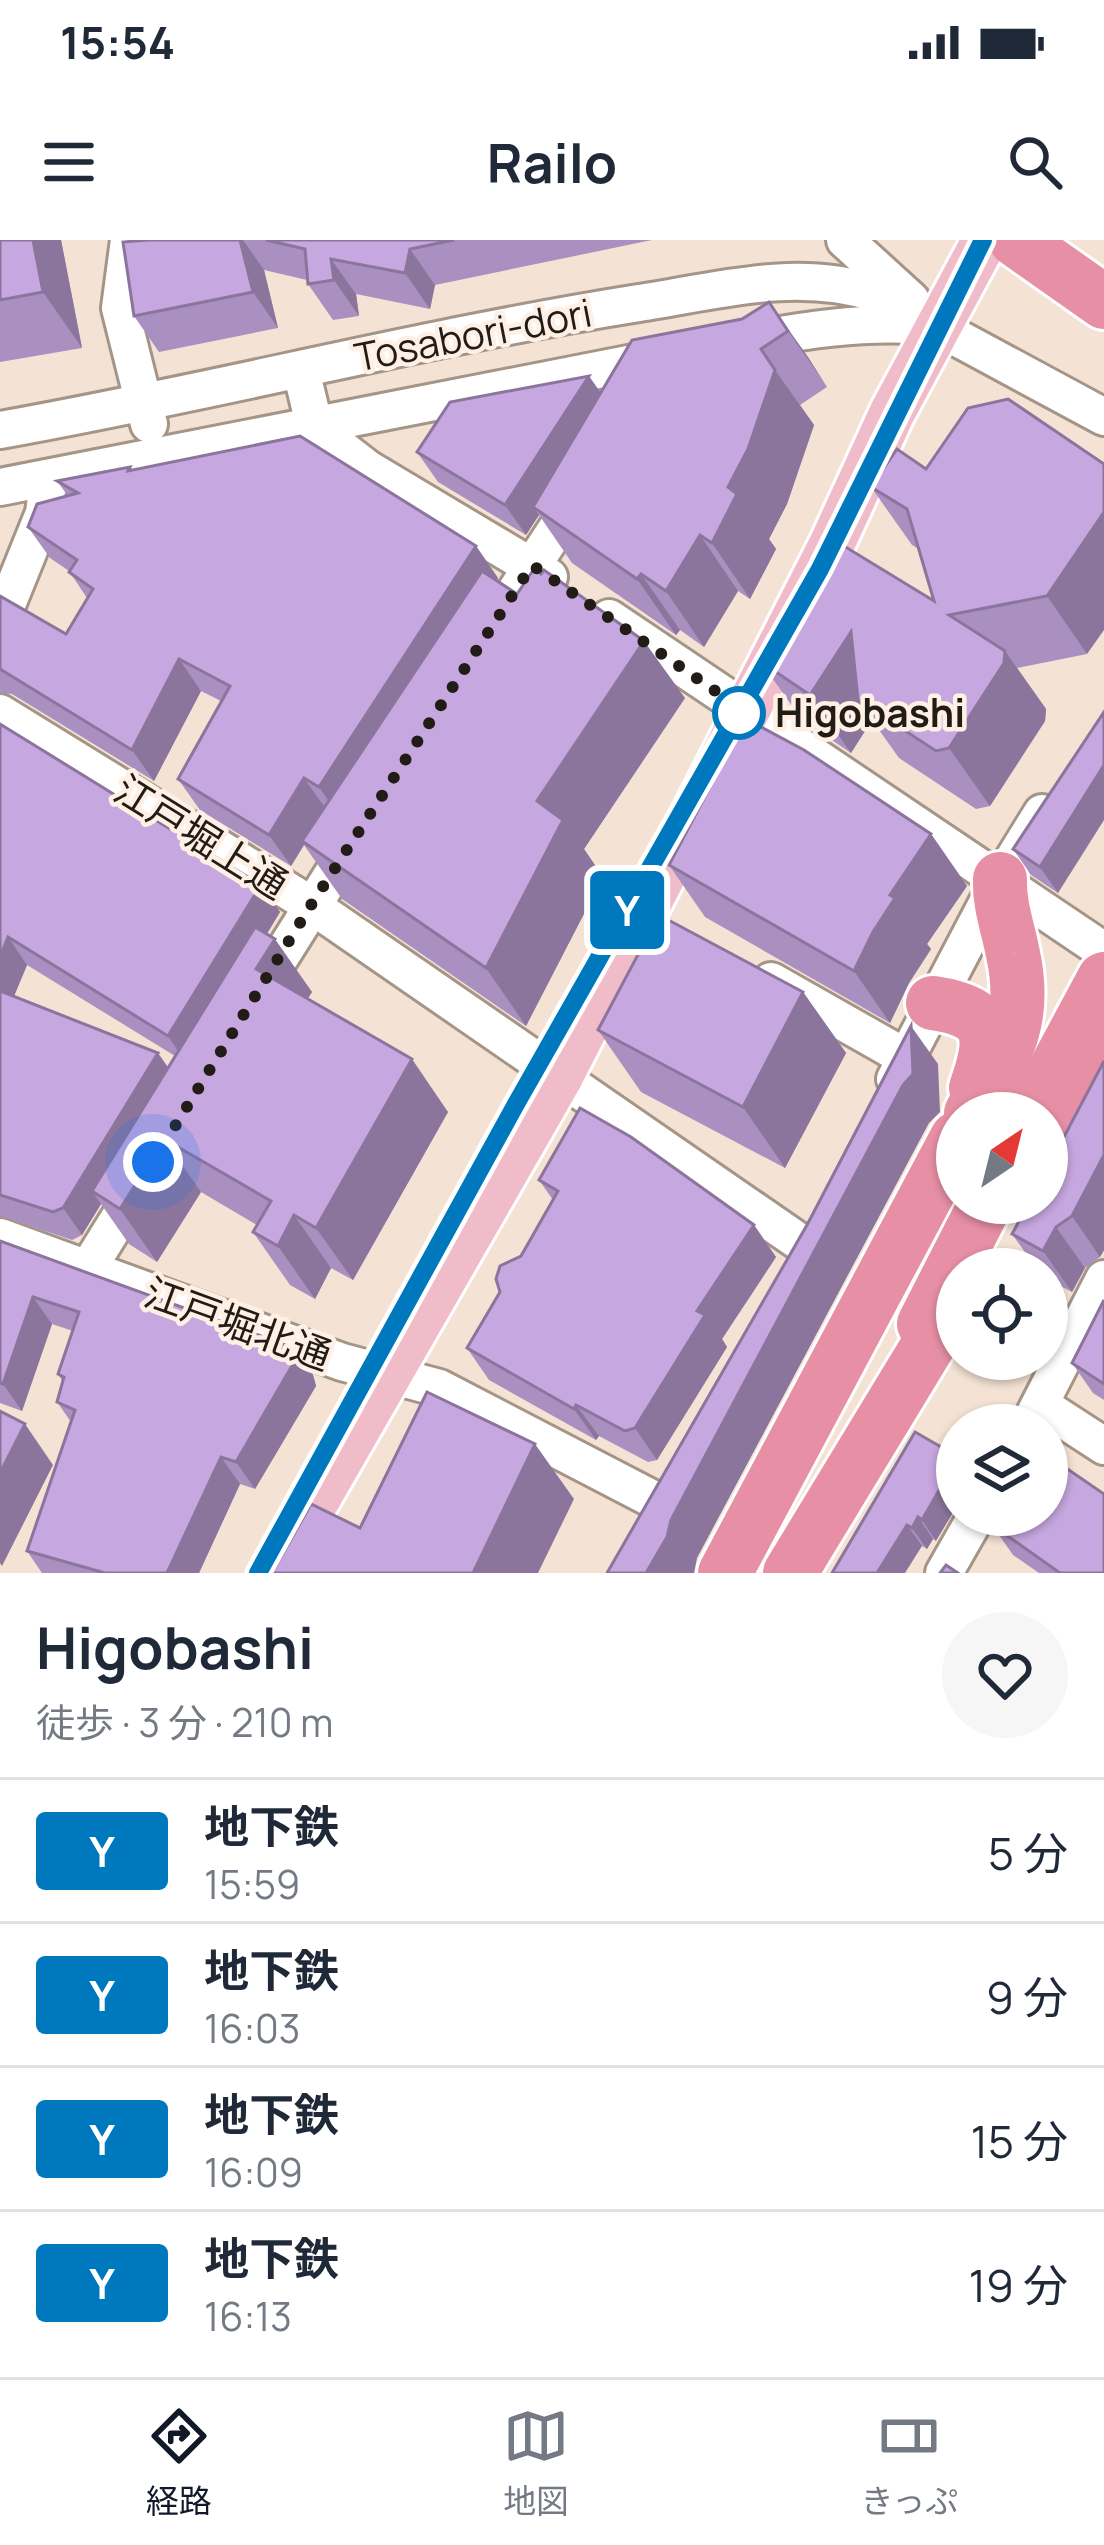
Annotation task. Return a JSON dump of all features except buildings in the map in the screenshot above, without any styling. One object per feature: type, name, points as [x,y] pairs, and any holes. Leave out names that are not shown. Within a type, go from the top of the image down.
[{"type":"highway","points":[[992,245],[1104,302]]},
{"type":"highway","points":[[982,1092],[1009,1050],[1018,1016],[1015,960],[994,873]]},
{"type":"highway","points":[[1043,1092],[1104,979]]},
{"type":"highway","points":[[933,1003],[966,1010],[980,1019],[988,1034],[975,1092]]},
{"type":"highway","points":[[1068,1120],[1104,1063]]},
{"type":"highway","points":[[725,1573],[936,1177]]},
{"type":"highway","points":[[858,1455],[975,1224]]},
{"type":"highway","points":[[790,1573],[936,1331]]},
{"type":"main road","points":[[275,1573],[560,1077],[648,901],[727,699],[832,544],[892,413],[992,245]]},
{"type":"street","points":[[129,240],[121,308],[157,454]]},
{"type":"street","points":[[845,240],[940,327]]},
{"type":"street","name":"Tosabori-dori","points":[[0,430],[144,404],[533,320],[788,280],[841,282],[874,293],[1104,417]]},
{"type":"street","name":"Tosabori-dori","points":[[0,487],[819,327],[878,322],[940,327]]},
{"type":"street","points":[[639,403],[691,352]]},
{"type":"street","points":[[301,370],[314,428],[368,469],[532,565],[1104,951]]},
{"type":"street","points":[[471,660],[603,457]]},
{"type":"street","points":[[0,622],[44,513],[48,478]]},
{"type":"street","name":"江戸堀上通","points":[[0,713],[311,905],[560,1077],[819,1241],[791,1291]]},
{"type":"street","points":[[885,1100],[994,873],[1064,781]]},
{"type":"street","points":[[236,1028],[373,812]]},
{"type":"street","points":[[648,901],[684,931]]},
{"type":"street","points":[[744,966],[905,1057]]},
{"type":"street","points":[[87,1270],[160,1150]]},
{"type":"street","name":"江戸堀北通","points":[[0,1237],[342,1362],[439,1388],[668,1507]]},
{"type":"street","points":[[1041,1404],[1104,1279]]},
{"type":"street","points":[[1068,1430],[1104,1446]]},
{"type":"street","points":[[650,1540],[690,1468]]},
{"type":"street","points":[[947,1572],[966,1536]]},
{"type":"metro line","name":"Y","points":[[258,1573],[516,1104],[820,569],[983,240]]},
{"type":"place","name":"Higobashi","points":[[739,713]]},
{"type":"route","points":[[153,1162],[311,905],[532,565],[746,712],[739,713]]}]
